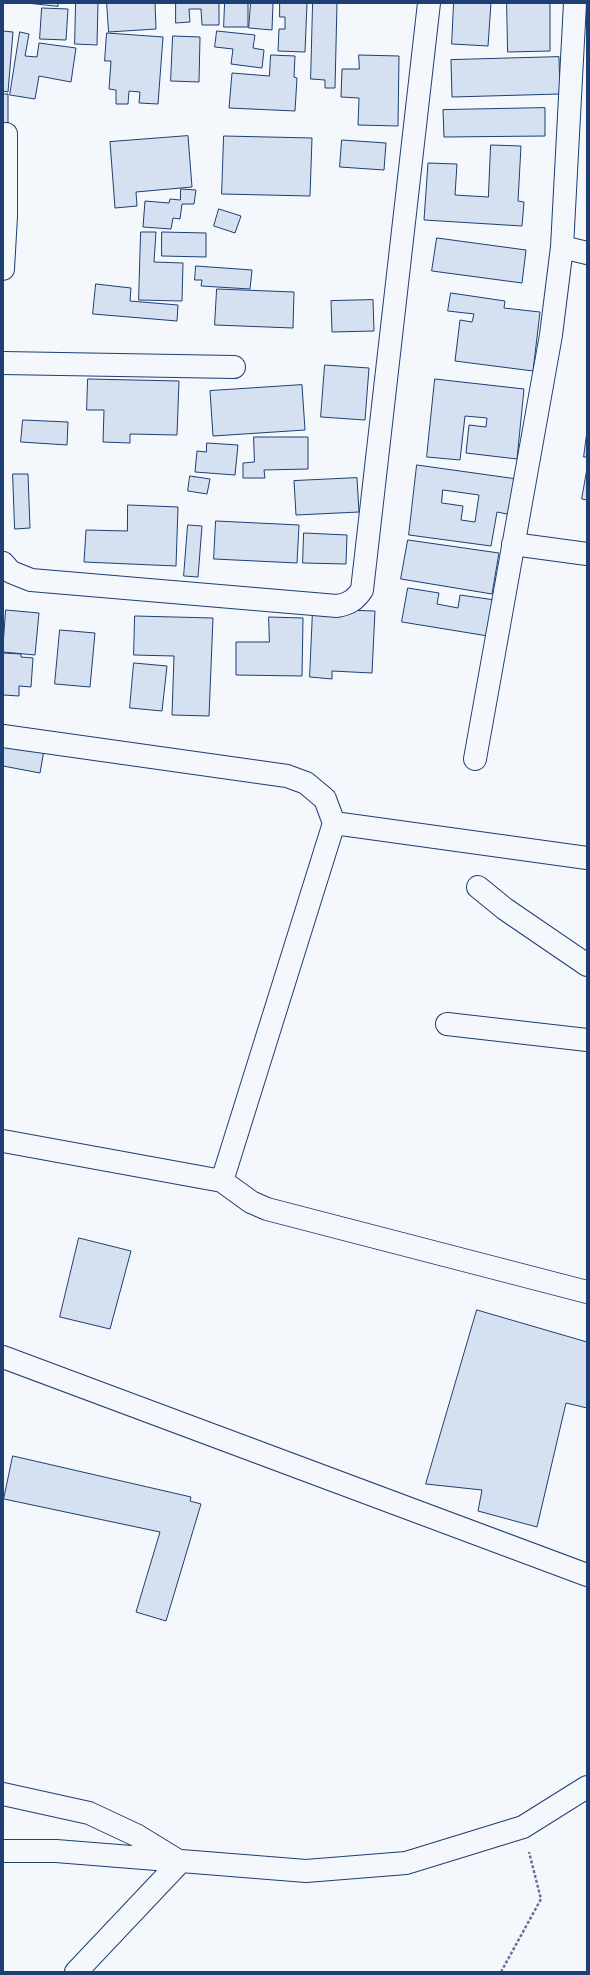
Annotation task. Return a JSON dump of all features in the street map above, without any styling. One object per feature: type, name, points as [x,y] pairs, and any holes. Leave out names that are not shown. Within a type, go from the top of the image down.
[{"type":"street","points":[[3,563],[11,572],[31,580],[337,606],[346,604],[358,596],[362,590],[429,3]]},
{"type":"street","points":[[475,759],[551,335],[562,247],[574,3]]},
{"type":"street","points":[[3,257],[6,134]]},
{"type":"street","points":[[562,247],[587,252]]},
{"type":"street","points":[[3,363],[234,367]]},
{"type":"street","points":[[513,544],[587,554]]},
{"type":"street","points":[[3,736],[287,776],[306,783],[325,799],[334,823],[222,1181]]},
{"type":"street","points":[[334,823],[587,858]]},
{"type":"street","points":[[478,888],[504,910],[587,965]]},
{"type":"street","points":[[447,1024],[587,1040]]},
{"type":"street","points":[[3,1140],[222,1181],[251,1202],[267,1209],[587,1292]]},
{"type":"street","points":[[3,1357],[587,1575]]},
{"type":"street","points":[[3,1851],[56,1851],[306,1871],[406,1863],[523,1827],[587,1787]]},
{"type":"street","points":[[3,1794],[89,1813],[136,1835],[180,1862]]},
{"type":"street","points":[[76,1972],[180,1862]]},
{"type":"path","points":[[501,1972],[541,1899],[523,1827]]},
{"type":"building","points":[[27,3],[58,3],[58,6]]},
{"type":"building","points":[[76,3],[98,3],[97,45],[75,44]]},
{"type":"building","points":[[107,3],[155,3],[156,29],[109,32]]},
{"type":"building","points":[[176,3],[219,3],[219,25],[202,25],[201,9],[189,9],[190,22],[176,23]]},
{"type":"building","points":[[225,3],[248,3],[248,27],[224,27]]},
{"type":"building","points":[[251,3],[273,3],[272,30],[249,28]]},
{"type":"building","points":[[280,3],[307,3],[305,52],[278,51],[279,29],[285,29],[285,17],[280,17]]},
{"type":"building","points":[[313,3],[337,3],[335,88],[325,88],[325,80],[311,79]]},
{"type":"building","points":[[454,3],[491,3],[488,46],[452,44]]},
{"type":"building","points":[[507,3],[550,3],[550,51],[508,52]]},
{"type":"building","points":[[42,8],[68,9],[66,40],[40,39]]},
{"type":"building","points":[[3,31],[13,32],[8,92],[3,91]]},
{"type":"building","points":[[217,31],[255,35],[253,48],[264,50],[262,68],[231,64],[233,49],[215,47]]},
{"type":"building","points":[[20,32],[29,34],[25,56],[37,57],[39,43],[76,48],[71,82],[39,76],[35,99],[10,95]]},
{"type":"building","points":[[107,33],[163,37],[158,104],[139,103],[140,92],[129,91],[128,104],[116,104],[116,90],[109,89],[111,61],[105,61]]},
{"type":"building","points":[[173,36],[200,37],[199,82],[171,81]]},
{"type":"building","points":[[271,55],[295,56],[294,77],[297,78],[295,111],[229,108],[232,73],[269,76]]},
{"type":"building","points":[[359,55],[399,56],[398,126],[358,125],[359,98],[341,97],[342,69],[359,69]]},
{"type":"building","points":[[559,57],[560,94],[452,97],[451,60]]},
{"type":"building","points":[[3,94],[8,94],[8,126],[3,126]]},
{"type":"building","points":[[545,108],[545,136],[444,137],[443,110]]},
{"type":"building","points":[[188,136],[192,187],[136,192],[137,206],[115,208],[110,142]]},
{"type":"building","points":[[224,136],[312,138],[310,196],[222,194]]},
{"type":"building","points":[[342,140],[386,143],[384,170],[340,167]]},
{"type":"building","points":[[491,145],[521,146],[518,201],[524,202],[522,226],[424,220],[428,163],[457,164],[455,195],[488,197]]},
{"type":"building","points":[[181,189],[196,190],[194,204],[182,204],[180,219],[173,218],[171,229],[143,227],[145,201],[169,203],[170,199],[180,200]]},
{"type":"building","points":[[219,209],[241,216],[235,233],[214,226]]},
{"type":"building","points":[[141,232],[156,232],[154,262],[183,263],[182,301],[139,300]]},
{"type":"building","points":[[162,232],[206,233],[206,257],[162,256]]},
{"type":"building","points":[[437,238],[526,250],[522,283],[432,271]]},
{"type":"building","points":[[196,266],[252,270],[250,289],[201,286],[202,280],[195,280]]},
{"type":"building","points":[[96,284],[131,288],[130,301],[178,305],[177,321],[93,314]]},
{"type":"building","points":[[217,289],[294,292],[293,328],[215,325]]},
{"type":"building","points":[[451,293],[505,301],[504,308],[540,312],[533,371],[455,361],[460,320],[472,322],[474,314],[448,311]]},
{"type":"building","points":[[373,300],[374,331],[332,332],[331,301]]},
{"type":"building","points":[[325,365],[369,368],[365,420],[321,417]]},
{"type":"building","points":[[88,379],[179,381],[177,435],[130,434],[130,443],[103,442],[104,410],[87,410]]},
{"type":"building","points":[[435,379],[524,389],[517,459],[466,453],[469,425],[486,427],[487,418],[465,416],[460,460],[427,457]]},
{"type":"building","points":[[302,385],[305,430],[213,436],[210,391]]},
{"type":"building","points":[[23,420],[68,422],[67,445],[21,442]]},
{"type":"building","points":[[587,431],[587,457],[584,457]]},
{"type":"building","points":[[254,437],[308,437],[308,469],[264,470],[265,478],[243,478],[243,463],[254,462]]},
{"type":"building","points":[[207,443],[238,445],[235,475],[195,472],[197,451],[206,452]]},
{"type":"building","points":[[417,465],[517,479],[512,515],[497,512],[491,546],[409,535]],"holes":[[[443,490],[479,495],[475,522],[461,520],[463,506],[442,503]]]},
{"type":"building","points":[[587,469],[587,500],[582,499]]},
{"type":"building","points":[[13,474],[28,474],[30,528],[15,529]]},
{"type":"building","points":[[190,476],[210,479],[207,494],[188,491]]},
{"type":"building","points":[[357,478],[359,512],[296,515],[294,481]]},
{"type":"building","points":[[128,505],[178,507],[176,566],[84,562],[86,530],[127,531]]},
{"type":"building","points":[[216,521],[299,525],[297,563],[214,559]]},
{"type":"building","points":[[188,525],[202,526],[198,577],[184,576]]},
{"type":"building","points":[[304,533],[347,535],[346,564],[303,563]]},
{"type":"building","points":[[408,540],[499,553],[492,594],[401,579]]},
{"type":"building","points":[[408,588],[439,593],[437,604],[458,608],[460,595],[495,600],[488,636],[402,622]]},
{"type":"building","points":[[313,609],[375,611],[372,673],[332,671],[332,679],[310,677]]},
{"type":"building","points":[[6,610],[39,613],[35,655],[3,652]]},
{"type":"building","points":[[135,616],[213,618],[209,716],[172,715],[174,656],[134,655]]},
{"type":"building","points":[[269,617],[303,618],[302,676],[236,675],[236,642],[269,642]]},
{"type":"building","points":[[60,630],[95,633],[90,687],[55,684]]},
{"type":"building","points":[[3,653],[21,654],[21,657],[33,658],[31,687],[19,686],[19,696],[3,695]]},
{"type":"building","points":[[134,663],[167,666],[162,711],[130,708]]},
{"type":"building","points":[[3,743],[44,750],[40,773],[3,766]]},
{"type":"building","points":[[79,1238],[131,1251],[110,1329],[60,1317]]},
{"type":"building","points":[[477,1310],[587,1342],[587,1408],[566,1403],[537,1527],[478,1511],[482,1490],[426,1484]]},
{"type":"building","points":[[13,1456],[191,1497],[190,1501],[201,1504],[166,1621],[136,1612],[160,1532],[4,1499]]}]
